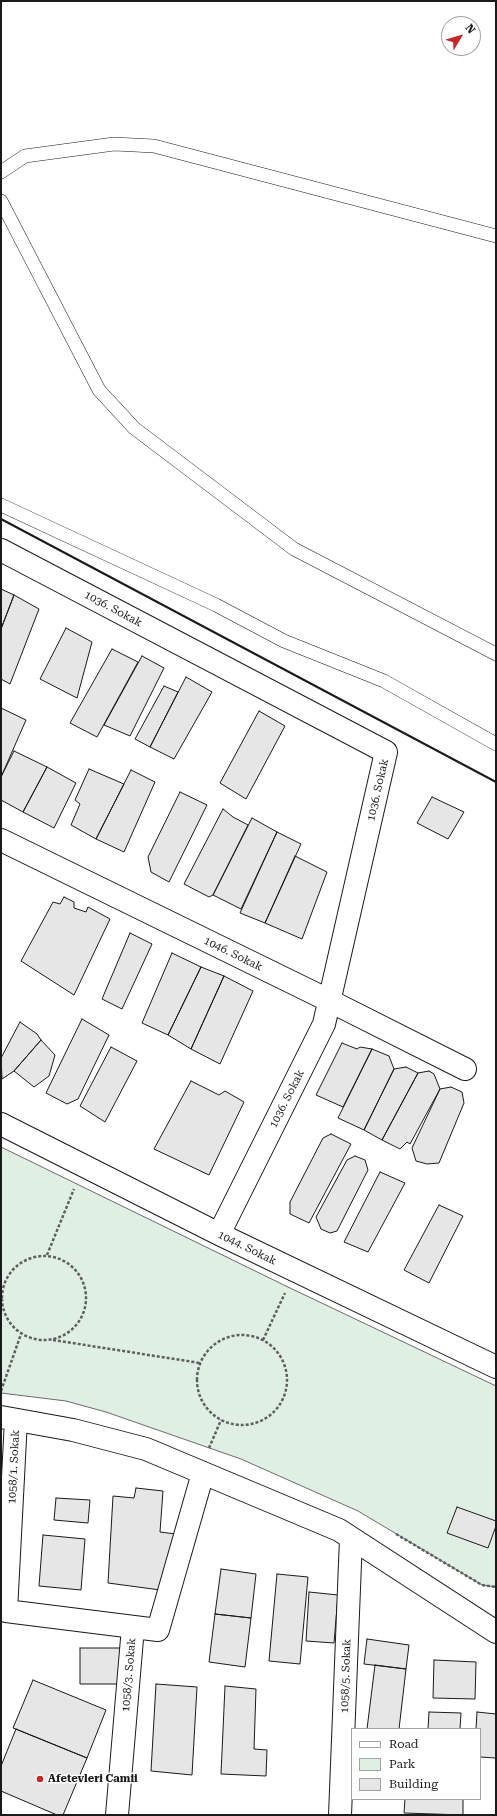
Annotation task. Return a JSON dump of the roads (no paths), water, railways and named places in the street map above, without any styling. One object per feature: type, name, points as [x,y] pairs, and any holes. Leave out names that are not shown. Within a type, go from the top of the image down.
[{"type":"street","name":"1036. Sokak","points":[[1,550],[386,752],[324,1024],[219,1234]]},
{"type":"street","name":"1046. Sokak","points":[[1,840],[330,1001],[465,1069]]},
{"type":"street","name":"1044. Sokak","points":[[1,1124],[219,1234],[496,1367]]},
{"type":"street","points":[[9,1418],[73,1430],[146,1450],[339,1530],[496,1632]]},
{"type":"street","name":"1058/1. Sokak","points":[[9,1418],[3,1618],[133,1627]]},
{"type":"street","name":"1058/3. Sokak","points":[[117,1815],[133,1627],[158,1630],[203,1473]]},
{"type":"street","name":"1058/5. Sokak","points":[[340,1815],[351,1538]]},
{"type":"lane","points":[[1,172],[25,156],[114,144],[154,146],[496,236]]},
{"type":"lane","points":[[1,201],[99,390],[134,428],[294,549],[496,654]]},
{"type":"lane","points":[[1,505],[216,604],[284,641],[384,681],[496,744]]},
{"type":"place","name":"Afetevleri Camii","points":[[40,1779]]}]
